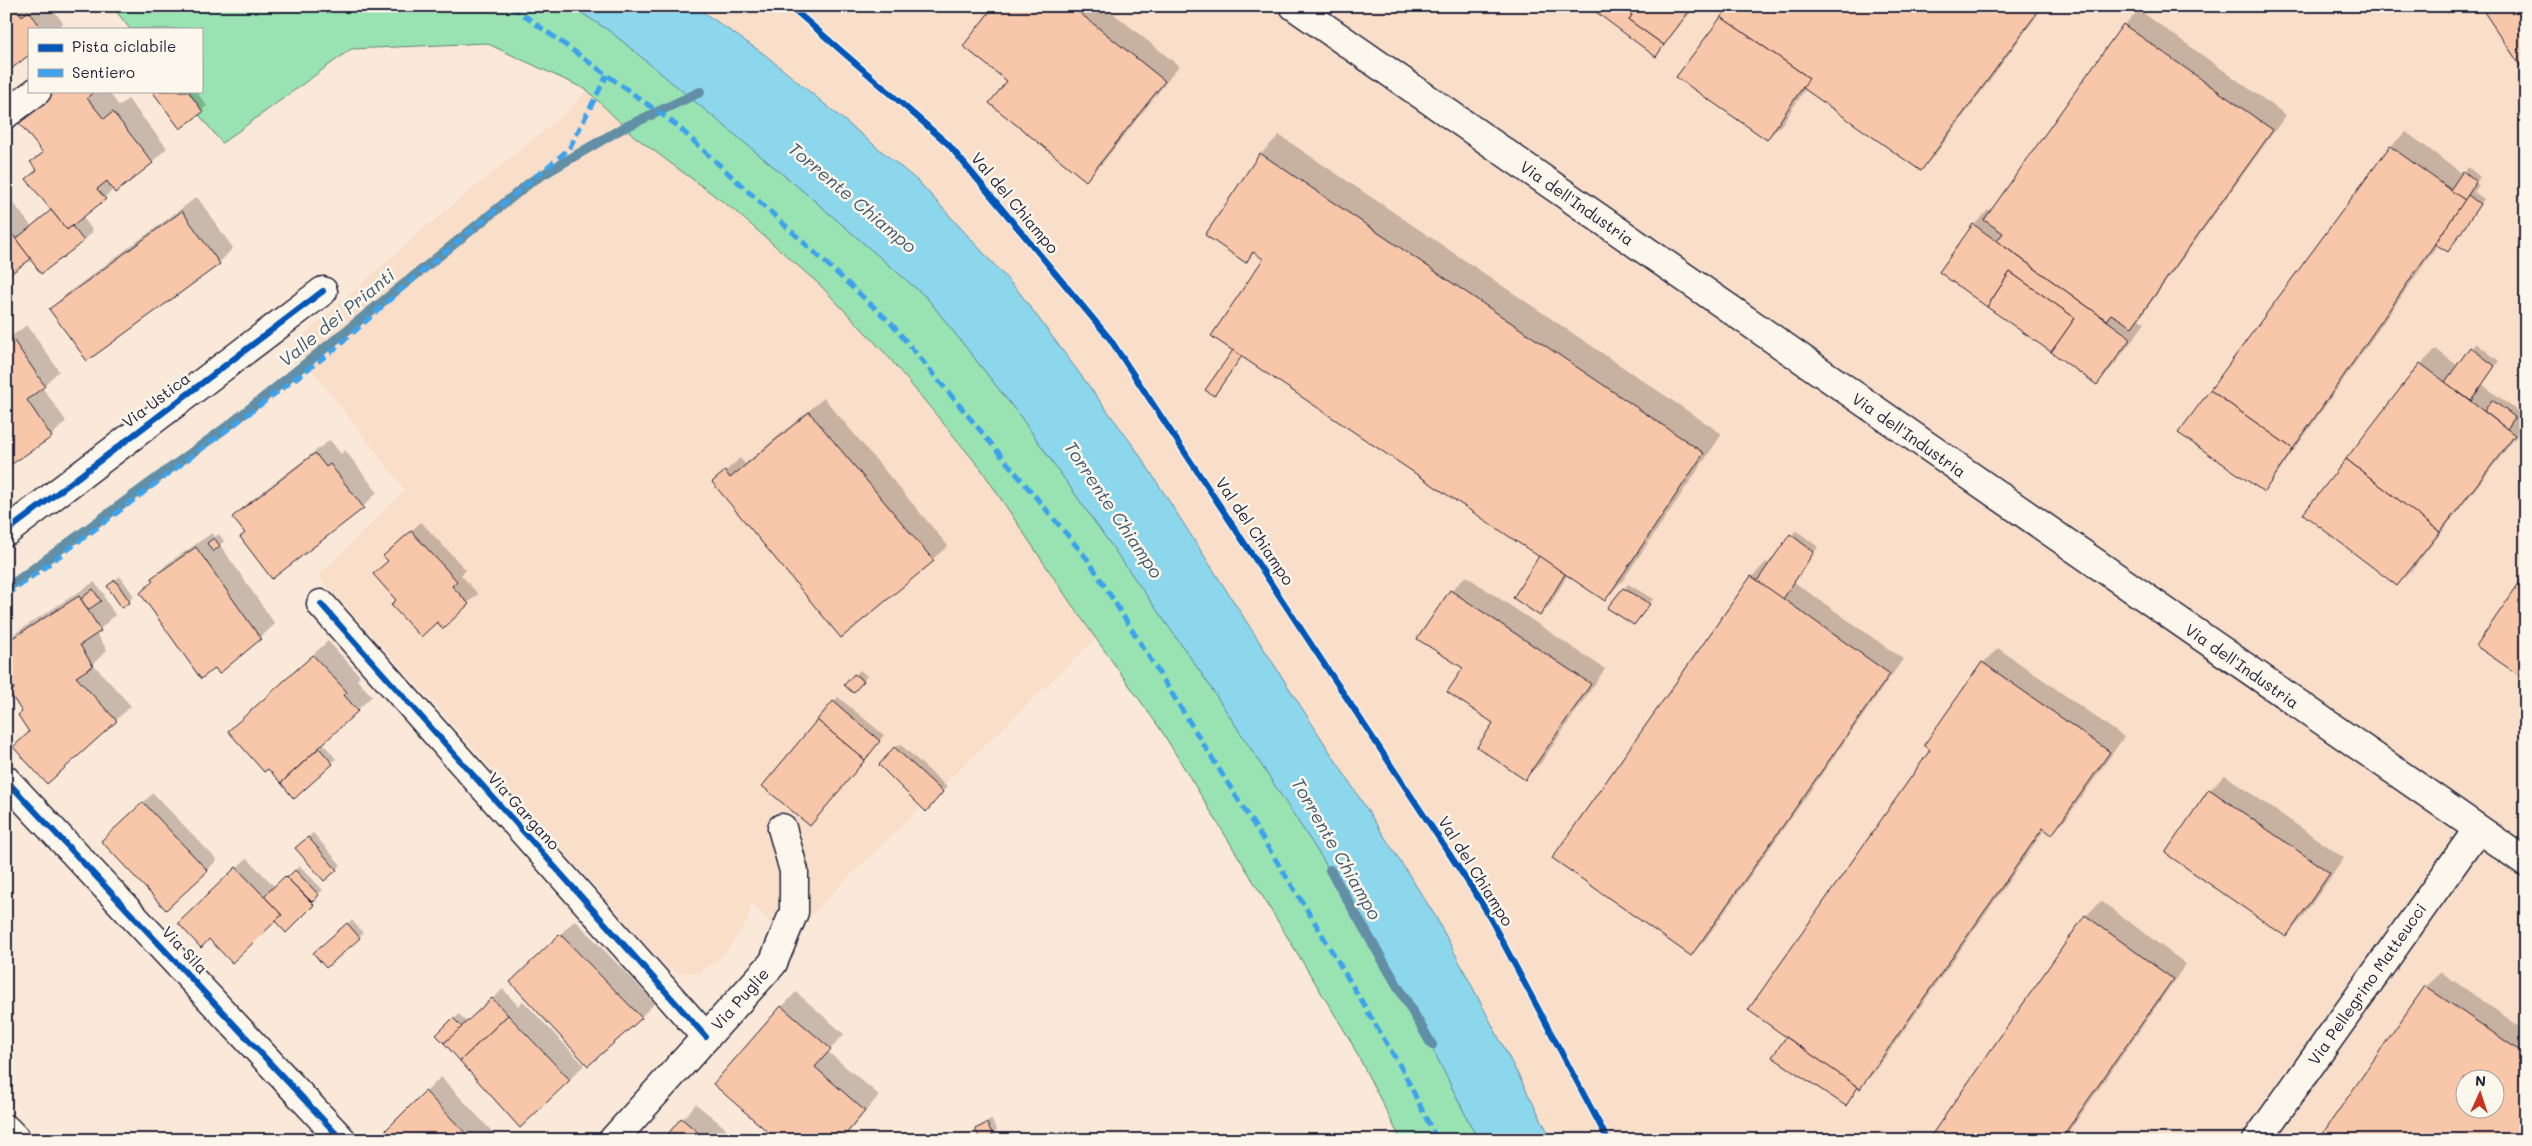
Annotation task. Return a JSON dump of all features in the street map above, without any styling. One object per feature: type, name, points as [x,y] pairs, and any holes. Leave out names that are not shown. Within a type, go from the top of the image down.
[{"type":"street","name":"Via dell'Industria","points":[[1294,6],[2526,862]]},
{"type":"street","points":[[6,114],[36,92]]},
{"type":"street","name":"Via Ustica","points":[[6,532],[323,291]]},
{"type":"street","name":"Via Gargano","points":[[321,604],[706,1037]]},
{"type":"street","name":"Via Sila","points":[[6,780],[342,1140]]},
{"type":"street","name":"Via Puglie","points":[[613,1140],[772,963],[794,912],[794,871],[782,828]]},
{"type":"street","name":"Via Pellegrino Matteucci","points":[[2257,1140],[2478,829]]},
{"type":"street","points":[[6,1129],[17,1140]]},
{"type":"shaded area","points":[[694,6],[2466,6],[2483,11],[2526,6],[2526,1140],[1552,1140],[1436,917],[918,181],[764,54]]},
{"type":"shaded area","points":[[587,90],[634,136],[734,210],[820,285],[886,354],[981,469],[1096,638],[838,887],[787,942],[751,901],[748,919],[735,939],[721,957],[700,972],[679,973],[665,966],[444,714],[318,576],[405,490],[293,345],[426,227],[566,113]]},
{"type":"green space","points":[[112,6],[571,6],[611,32],[809,196],[927,298],[1020,416],[1202,674],[1322,858],[1404,991],[1478,1140],[1401,1140],[1349,1038],[1161,730],[1070,602],[981,469],[886,354],[820,285],[734,210],[634,136],[587,90],[486,43],[351,49],[222,143],[181,92],[202,92],[202,28],[129,28]]},
{"type":"water","points":[[571,6],[694,6],[764,54],[919,182],[1019,292],[1135,448],[1436,917],[1552,1140],[1478,1140],[1404,991],[1322,858],[1202,674],[1020,416],[927,298],[809,196],[611,32]]},
{"type":"building","points":[[6,6],[15,6],[22,16],[29,11],[41,28],[28,28],[28,56],[6,73]]},
{"type":"building","points":[[994,6],[1071,6],[1165,81],[1086,181],[989,103],[1007,81],[963,46]]},
{"type":"building","points":[[1588,6],[1619,6],[1632,15],[1629,20],[1664,45],[1656,57]]},
{"type":"building","points":[[1619,6],[1693,6],[1664,45],[1629,20],[1632,15]]},
{"type":"building","points":[[1729,6],[2042,6],[1921,171],[1803,88],[1809,78],[1721,17]]},
{"type":"building","points":[[2480,6],[2526,6],[2526,74]]},
{"type":"building","points":[[1721,17],[1809,78],[1767,140],[1676,77]]},
{"type":"building","points":[[2123,24],[2273,130],[2132,327],[2111,314],[2106,320],[1997,241],[2003,233],[1984,220]]},
{"type":"building","points":[[42,92],[93,92],[87,98],[104,119],[113,112],[153,163],[115,193],[107,181],[97,189],[106,199],[67,230],[26,179],[37,170],[30,162],[43,153],[13,115]]},
{"type":"building","points":[[153,92],[189,92],[203,112],[180,129]]},
{"type":"building","points":[[2390,146],[2465,200],[2293,449],[2210,390]]},
{"type":"building","points":[[1260,153],[1704,453],[1605,601],[1211,336],[1263,259],[1253,252],[1246,263],[1205,235]]},
{"type":"building","points":[[2463,171],[2476,182],[2465,200],[2450,190]]},
{"type":"building","points":[[2468,195],[2480,204],[2448,252],[2435,244]]},
{"type":"building","points":[[51,210],[67,230],[72,226],[84,241],[41,274],[16,239]]},
{"type":"building","points":[[182,211],[220,264],[87,361],[49,309]]},
{"type":"building","points":[[1973,224],[2131,338],[2097,385],[2051,352],[2075,318],[2010,272],[1987,307],[1939,272]]},
{"type":"building","points":[[6,226],[31,259],[6,277]]},
{"type":"building","points":[[2010,272],[2075,318],[2051,352],[1987,307]]},
{"type":"building","points":[[12,338],[45,386],[27,400],[52,437],[6,468],[6,343]]},
{"type":"building","points":[[2470,347],[2495,366],[2471,401],[2445,382]]},
{"type":"building","points":[[1233,350],[1242,356],[1214,396],[1205,390]]},
{"type":"building","points":[[2420,363],[2515,435],[2440,532],[2346,459]]},
{"type":"building","points":[[2210,390],[2293,449],[2264,492],[2178,433]]},
{"type":"building","points":[[2492,400],[2515,417],[2507,429],[2484,411]]},
{"type":"building","points":[[809,412],[934,561],[841,638],[712,482],[725,471],[730,478]]},
{"type":"building","points":[[315,453],[326,467],[330,464],[364,508],[272,579],[240,537],[245,533],[232,517]]},
{"type":"building","points":[[2346,459],[2440,532],[2397,586],[2303,514]]},
{"type":"building","points":[[411,531],[457,581],[452,586],[469,604],[443,629],[437,622],[421,637],[391,605],[396,600],[373,574],[388,561],[383,556]]},
{"type":"building","points":[[1790,534],[1814,552],[1783,599],[1757,581]]},
{"type":"building","points":[[214,538],[220,546],[213,552],[207,543]]},
{"type":"building","points":[[196,547],[261,639],[219,674],[215,668],[201,679],[140,593],[153,581],[151,578]]},
{"type":"building","points":[[1539,556],[1565,574],[1540,616],[1513,598]]},
{"type":"building","points":[[2526,573],[2526,680],[2476,646]]},
{"type":"building","points":[[1751,576],[1890,674],[1691,956],[1552,858]]},
{"type":"building","points":[[115,580],[130,602],[122,608],[107,586]]},
{"type":"building","points":[[1623,588],[1650,604],[1634,625],[1607,608]]},
{"type":"building","points":[[93,589],[101,601],[88,610],[81,599]]},
{"type":"building","points":[[1450,590],[1591,684],[1525,780],[1477,747],[1493,723],[1447,692],[1463,668],[1417,639]]},
{"type":"building","points":[[79,596],[101,631],[80,645],[93,666],[76,677],[117,721],[47,784],[13,747],[29,732],[18,715],[22,712],[10,693],[14,689],[6,675],[6,642]]},
{"type":"building","points":[[313,655],[347,692],[344,695],[358,711],[281,783],[268,769],[264,772],[228,731]]},
{"type":"building","points":[[1982,662],[2110,752],[2052,835],[2043,828],[1860,1089],[1748,1010],[1930,750],[1924,745]]},
{"type":"building","points":[[854,674],[864,681],[853,693],[844,685]]},
{"type":"building","points":[[6,675],[14,689],[6,696]]},
{"type":"building","points":[[833,701],[880,741],[865,760],[817,720]]},
{"type":"building","points":[[817,720],[865,760],[810,826],[762,786]]},
{"type":"building","points":[[894,747],[943,792],[926,812],[879,765]]},
{"type":"building","points":[[319,748],[333,764],[294,799],[281,783]]},
{"type":"building","points":[[2209,789],[2330,873],[2286,937],[2165,853]]},
{"type":"building","points":[[143,802],[208,871],[166,910],[101,841]]},
{"type":"building","points":[[308,837],[337,870],[324,881],[295,848]]},
{"type":"building","points":[[236,867],[282,915],[232,963],[209,939],[201,948],[178,923]]},
{"type":"building","points":[[295,870],[319,895],[312,902],[287,878]]},
{"type":"building","points":[[285,876],[314,905],[286,933],[275,921],[282,915],[264,896]]},
{"type":"building","points":[[2085,915],[2173,979],[2060,1140],[1928,1140]]},
{"type":"building","points":[[347,923],[360,938],[326,968],[313,953]]},
{"type":"building","points":[[560,934],[642,1018],[588,1066],[510,982]]},
{"type":"building","points":[[2425,986],[2526,1055],[2526,1129],[2518,1140],[2318,1140]]},
{"type":"building","points":[[492,998],[508,1015],[460,1061],[444,1043]]},
{"type":"building","points":[[781,1006],[831,1049],[815,1067],[865,1111],[841,1140],[777,1140],[713,1084]]},
{"type":"building","points":[[508,1015],[570,1080],[520,1128],[460,1061]]},
{"type":"building","points":[[453,1018],[462,1027],[444,1043],[436,1035]]},
{"type":"building","points":[[1786,1037],[1858,1087],[1846,1106],[1772,1057]]},
{"type":"building","points":[[425,1091],[472,1140],[378,1140],[377,1139]]},
{"type":"building","points":[[681,1118],[707,1140],[663,1140]]},
{"type":"building","points":[[987,1123],[993,1135],[981,1140],[975,1129]]},
{"type":"waterway","name":"Valle dei Prianti","points":[[6,589],[232,423],[532,181],[621,129],[700,92]]},
{"type":"waterway","name":"Torrente Chiampo","points":[[1330,870],[1432,1045]]},
{"type":"marked path","points":[[511,6],[675,124],[890,322],[1089,561],[1314,921],[1403,1071],[1437,1140]]},
{"type":"marked path","points":[[6,596],[336,348],[407,284],[569,149],[607,75]]},
{"type":"cycle path","name":"Val del Chiampo","points":[[790,6],[948,144],[1110,339],[1483,905],[1608,1140]]},
{"type":"cycle path","points":[[6,532],[323,291]]},
{"type":"cycle path","points":[[321,604],[706,1037]]},
{"type":"cycle path","points":[[6,780],[342,1140]]}]
